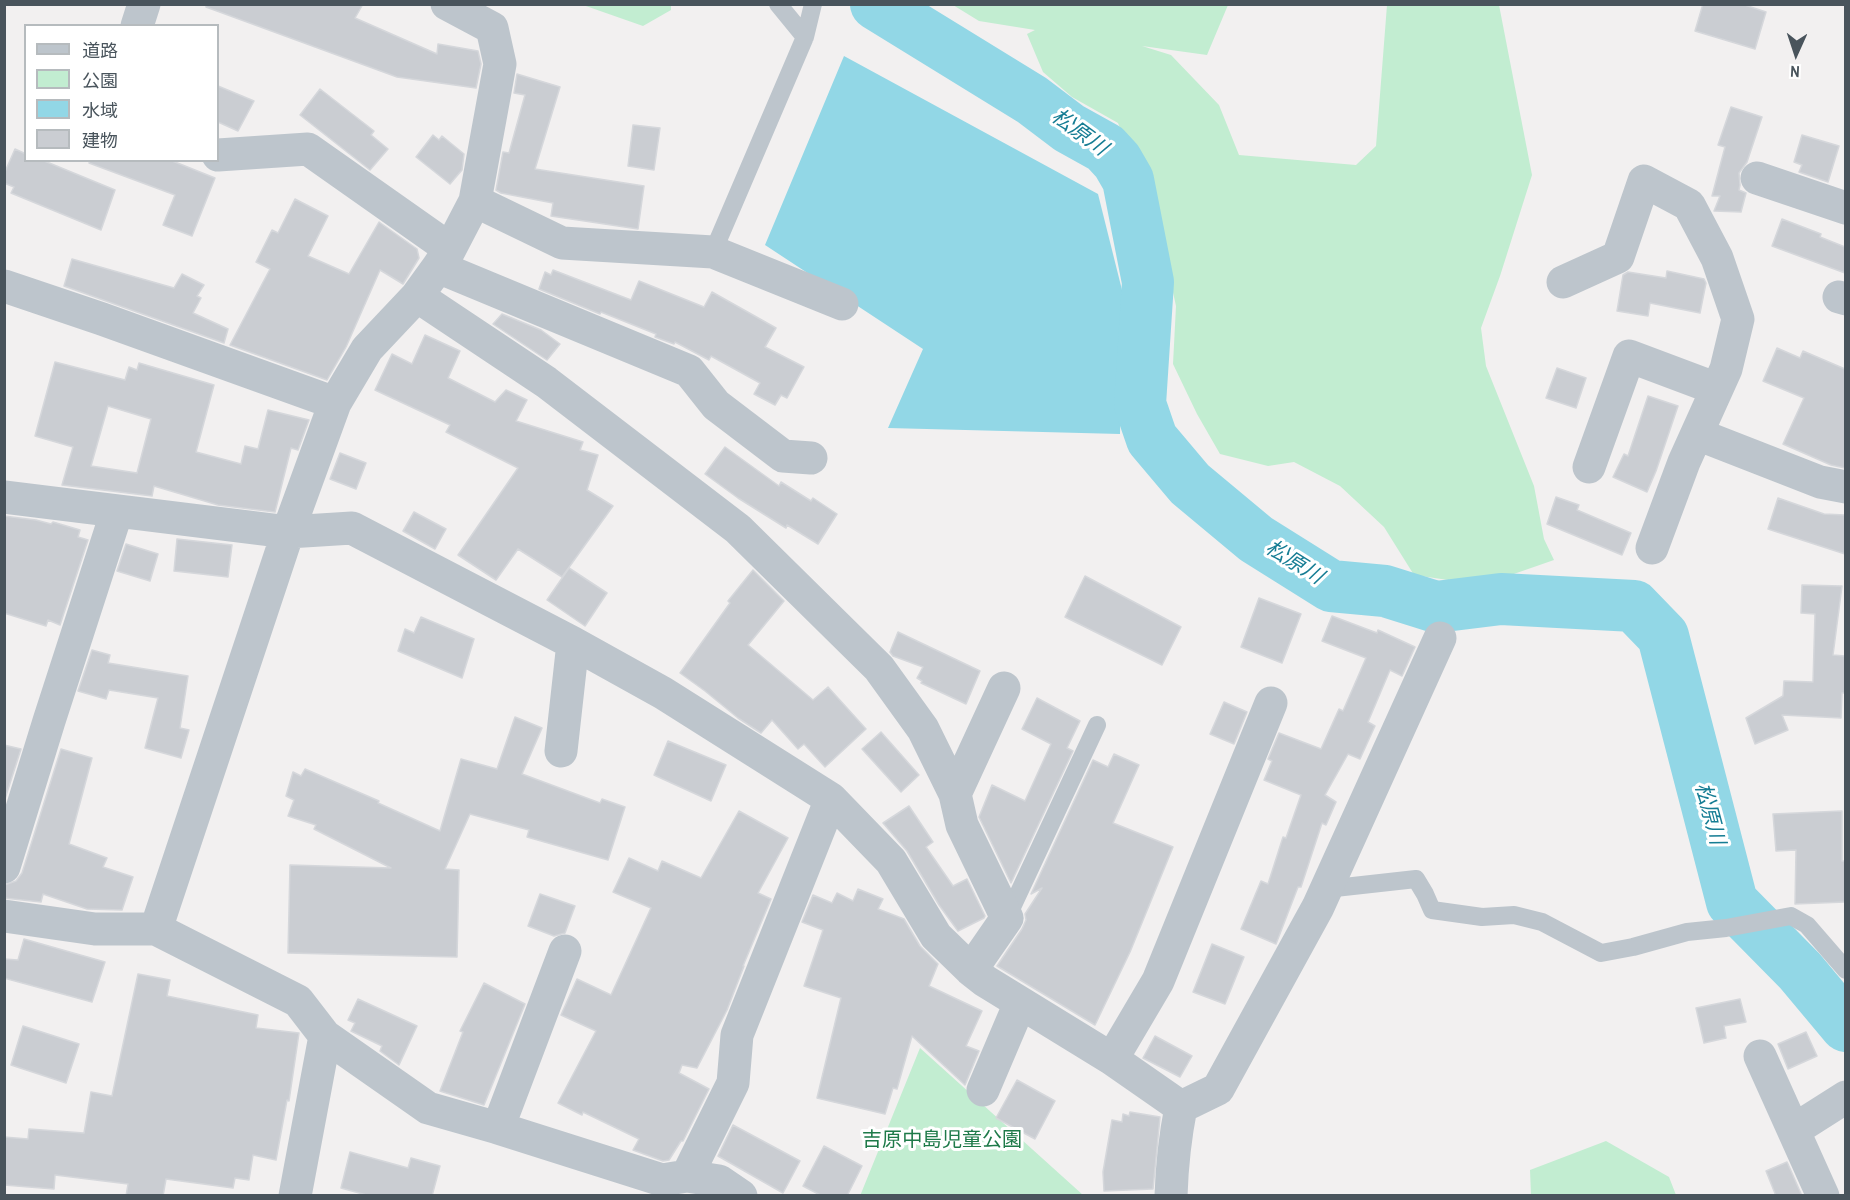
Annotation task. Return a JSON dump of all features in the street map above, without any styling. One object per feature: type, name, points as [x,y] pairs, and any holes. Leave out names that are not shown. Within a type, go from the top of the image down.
[{"type":"street","points":[[138,24],[144,4]]},
{"type":"street","points":[[156,929],[288,532],[335,403],[367,349],[417,296],[444,258],[475,201],[501,64],[492,28],[447,4]]},
{"type":"street","points":[[219,155],[298,139],[444,258],[689,371],[716,405],[783,456],[811,458]]},
{"type":"street","points":[[1757,178],[1845,208]]},
{"type":"street","points":[[1563,282],[1618,257],[1644,181],[1689,205],[1717,258],[1738,319],[1726,369],[1684,462],[1652,548]]},
{"type":"street","points":[[475,201],[562,243],[713,252],[842,304]]},
{"type":"street","points":[[4,286],[113,322],[335,403]]},
{"type":"street","points":[[417,296],[546,382],[738,529],[879,668],[923,729],[955,794],[962,825],[1007,918],[971,970]]},
{"type":"street","points":[[1589,467],[1629,356],[1717,389]]},
{"type":"street","points":[[1697,434],[1821,482],[1845,487]]},
{"type":"street","points":[[4,497],[288,532],[352,528],[573,643],[663,693],[831,799],[891,861],[936,936],[971,970],[1112,1059],[1182,1107]]},
{"type":"street","points":[[4,867],[117,511]]},
{"type":"street","points":[[1182,1107],[1218,1089],[1318,907],[1440,638]]},
{"type":"street","points":[[561,751],[573,643]]},
{"type":"street","points":[[955,794],[1004,688]]},
{"type":"street","points":[[1112,1059],[1158,981],[1271,703]]},
{"type":"street","points":[[669,1184],[733,1083],[737,1035],[831,799]]},
{"type":"street","points":[[4,916],[95,929],[156,929],[298,1001],[325,1036],[428,1108],[498,1128],[669,1184],[718,1181],[741,1196]]},
{"type":"street","points":[[498,1128],[565,951]]},
{"type":"street","points":[[983,1090],[1020,1003]]},
{"type":"street","points":[[295,1196],[325,1036]]},
{"type":"street","points":[[1760,1056],[1823,1196]]},
{"type":"street","points":[[1794,1130],[1845,1097]]},
{"type":"street","points":[[1171,1196],[1173,1155],[1182,1107]]},
{"type":"lane","points":[[778,4],[805,37]]},
{"type":"lane","points":[[713,252],[805,37],[813,4]]},
{"type":"lane","points":[[1007,918],[1097,725]]},
{"type":"lane","points":[[1326,889],[1416,879],[1432,910],[1482,917],[1514,915],[1542,922],[1602,953],[1687,932],[1726,928],[1791,916],[1807,925],[1845,970]]},
{"type":"green space","points":[[583,5],[671,5],[671,10],[643,26]]},
{"type":"green space","points":[[953,5],[1228,5],[1207,55],[1142,46],[1171,55],[1219,105],[1239,155],[1356,165],[1376,146],[1387,5],[1499,5],[1532,175],[1481,328],[1486,366],[1534,486],[1544,539],[1554,560],[1508,576],[1448,580],[1414,575],[1384,527],[1340,486],[1294,462],[1268,466],[1220,454],[1197,414],[1173,364],[1176,306],[1159,228],[1118,123],[1072,97],[1043,72],[1027,34],[1035,30],[979,21]]},
{"type":"green space","name":"吉原中島児童公園","points":[[920,1048],[1083,1195],[860,1196]]},
{"type":"green space","points":[[1606,1141],[1669,1177],[1676,1195],[1531,1195],[1530,1170]]},
{"type":"water","points":[[844,56],[1098,194],[1122,290],[1120,434],[888,428],[923,349],[765,245]]},
{"type":"building","points":[[206,4],[363,4],[355,18],[437,54],[438,44],[478,51],[481,64],[476,88],[397,77],[206,7]]},
{"type":"building","points":[[1703,4],[1742,4],[1766,12],[1755,49],[1695,31]]},
{"type":"building","points":[[517,74],[560,87],[535,169],[644,186],[638,229],[551,216],[553,203],[501,193],[496,190],[503,152],[509,153],[525,95],[514,93]]},
{"type":"building","points":[[219,86],[254,101],[238,131],[219,122]]},
{"type":"building","points":[[320,89],[374,131],[371,135],[388,149],[370,170],[300,115]]},
{"type":"building","points":[[1731,107],[1762,117],[1747,162],[1739,173],[1739,190],[1746,193],[1741,212],[1714,211],[1720,196],[1712,196],[1725,147],[1718,145]]},
{"type":"building","points":[[633,125],[660,128],[654,170],[628,166]]},
{"type":"building","points":[[433,135],[439,140],[442,136],[464,154],[462,170],[450,184],[416,157]]},
{"type":"building","points":[[1802,135],[1839,146],[1828,182],[1799,172],[1802,165],[1794,162]]},
{"type":"building","points":[[15,149],[24,153],[24,162],[47,162],[115,190],[101,230],[11,193],[14,187],[4,183],[4,174]]},
{"type":"building","points":[[175,162],[215,178],[192,236],[163,225],[175,195],[89,163]]},
{"type":"building","points":[[295,199],[328,216],[308,256],[349,274],[379,222],[417,249],[419,258],[403,284],[380,270],[346,347],[327,380],[230,345],[270,269],[256,262],[272,230],[278,233]]},
{"type":"building","points":[[1782,219],[1821,234],[1820,237],[1845,247],[1845,273],[1772,246]]},
{"type":"building","points":[[72,259],[174,288],[182,274],[204,285],[197,296],[201,298],[193,313],[228,329],[224,343],[64,286]]},
{"type":"building","points":[[553,270],[631,300],[639,281],[704,307],[712,292],[776,328],[765,347],[804,367],[787,398],[781,395],[775,405],[754,394],[760,383],[711,356],[709,360],[675,342],[674,344],[655,337],[656,334],[539,289],[545,272],[551,275]]},
{"type":"building","points":[[1667,271],[1704,279],[1706,283],[1700,313],[1650,303],[1648,316],[1617,311],[1623,275],[1628,272],[1666,278]]},
{"type":"building","points":[[502,314],[541,330],[560,344],[547,360],[493,324]]},
{"type":"building","points":[[425,335],[460,351],[448,378],[495,402],[506,390],[527,400],[516,421],[583,442],[580,450],[598,455],[587,490],[613,506],[562,577],[518,549],[496,580],[458,555],[518,468],[446,432],[450,425],[375,390],[392,354],[412,364]]},
{"type":"building","points":[[1777,348],[1800,358],[1803,351],[1845,369],[1845,468],[1831,465],[1783,444],[1804,398],[1763,381]]},
{"type":"building","points":[[55,362],[125,380],[129,367],[137,370],[139,363],[214,385],[196,452],[241,464],[245,446],[258,449],[268,410],[309,420],[298,450],[291,448],[275,512],[218,505],[154,486],[152,496],[62,485],[73,447],[35,436]],"holes":[[[108,406],[151,419],[137,473],[91,466]]]},
{"type":"building","points":[[1557,368],[1586,378],[1576,408],[1546,398]]},
{"type":"building","points":[[1648,396],[1678,406],[1647,492],[1613,477],[1624,454],[1628,456]]},
{"type":"building","points":[[725,447],[779,486],[781,482],[811,501],[813,498],[837,514],[818,544],[787,525],[786,528],[705,474]]},
{"type":"building","points":[[340,453],[366,463],[356,489],[330,479]]},
{"type":"building","points":[[1556,497],[1579,505],[1577,510],[1631,533],[1622,555],[1547,524]]},
{"type":"building","points":[[1778,498],[1824,514],[1845,515],[1845,554],[1768,529]]},
{"type":"building","points":[[414,512],[446,529],[435,549],[403,531]]},
{"type":"building","points":[[4,516],[51,524],[53,522],[80,530],[78,537],[88,540],[60,625],[48,620],[46,626],[4,613]]},
{"type":"building","points":[[177,539],[232,545],[228,577],[174,571]]},
{"type":"building","points":[[126,544],[158,554],[150,581],[117,571]]},
{"type":"building","points":[[569,568],[607,593],[585,626],[547,600]]},
{"type":"building","points":[[753,570],[784,601],[748,645],[813,700],[828,687],[866,729],[825,767],[804,744],[798,749],[772,720],[761,733],[680,673],[730,603],[728,601]]},
{"type":"building","points":[[1085,576],[1181,627],[1162,665],[1065,617]]},
{"type":"building","points":[[1802,585],[1842,586],[1833,655],[1845,656],[1845,693],[1842,693],[1841,718],[1782,715],[1788,730],[1755,744],[1746,718],[1783,696],[1784,681],[1813,682],[1815,614],[1801,613]]},
{"type":"building","points":[[1259,598],[1301,614],[1282,663],[1241,647]]},
{"type":"building","points":[[1332,616],[1377,633],[1378,630],[1415,647],[1402,676],[1390,670],[1368,722],[1375,726],[1360,759],[1348,754],[1325,795],[1336,802],[1326,825],[1322,823],[1301,887],[1298,887],[1276,944],[1241,929],[1261,881],[1268,884],[1283,837],[1286,838],[1301,795],[1264,780],[1272,761],[1268,759],[1279,733],[1321,749],[1339,709],[1343,711],[1366,658],[1322,641]]},
{"type":"building","points":[[421,617],[474,639],[462,678],[398,651],[405,629],[414,633]]},
{"type":"building","points":[[898,632],[980,671],[966,704],[921,683],[922,681],[917,678],[923,667],[893,656],[890,652]]},
{"type":"building","points":[[92,650],[110,655],[108,663],[188,676],[180,728],[189,730],[181,758],[145,748],[158,698],[109,690],[106,699],[78,691]]},
{"type":"building","points":[[1037,698],[1080,721],[1067,748],[1073,751],[1011,883],[979,817],[992,785],[1025,801],[1051,744],[1022,729]]},
{"type":"building","points":[[1224,702],[1247,712],[1234,744],[1210,734]]},
{"type":"building","points":[[515,717],[542,728],[522,774],[600,803],[602,799],[625,807],[608,860],[527,837],[529,830],[470,814],[445,869],[459,870],[457,957],[288,953],[290,865],[391,868],[314,829],[316,825],[288,816],[294,800],[286,796],[293,772],[301,776],[305,769],[379,801],[378,803],[440,831],[461,759],[497,769]]},
{"type":"building","points":[[881,732],[919,775],[901,792],[862,749]]},
{"type":"building","points":[[668,741],[726,765],[711,801],[654,775]]},
{"type":"building","points":[[4,745],[21,749],[4,802]]},
{"type":"building","points":[[61,749],[92,758],[69,844],[107,858],[103,867],[133,877],[122,910],[87,909],[43,894],[41,902],[4,898],[4,885],[16,881],[22,873]]},
{"type":"building","points":[[1114,754],[1139,765],[1113,823],[1173,847],[1130,952],[1095,1025],[997,966],[1022,929],[1026,920],[1025,914],[1042,888],[1031,894],[1093,760],[1108,767]]},
{"type":"building","points":[[909,806],[933,842],[926,847],[953,886],[967,879],[984,918],[958,931],[939,905],[907,851],[883,823]]},
{"type":"building","points":[[739,811],[788,838],[758,893],[771,899],[727,1010],[697,1068],[682,1065],[679,1073],[709,1089],[683,1141],[669,1160],[663,1161],[633,1150],[639,1139],[583,1112],[582,1115],[558,1103],[596,1031],[561,1015],[577,979],[611,995],[651,908],[613,892],[629,858],[658,871],[662,861],[701,878]]},
{"type":"building","points":[[1842,811],[1845,902],[1795,904],[1796,850],[1776,851],[1773,814]]},
{"type":"building","points":[[858,889],[883,899],[878,909],[904,919],[920,946],[938,964],[929,986],[982,1011],[966,1046],[979,1051],[965,1085],[912,1036],[897,1089],[893,1088],[885,1114],[817,1098],[841,998],[804,986],[823,930],[802,922],[813,895],[832,903],[837,893],[853,901]]},
{"type":"building","points":[[540,894],[575,906],[565,933],[554,936],[528,926]]},
{"type":"building","points":[[24,939],[105,962],[92,1002],[4,978],[4,959],[18,960]]},
{"type":"building","points":[[1212,944],[1244,957],[1225,1004],[1193,992]]},
{"type":"building","points":[[138,974],[170,980],[167,996],[258,1015],[256,1028],[299,1033],[289,1101],[287,1100],[276,1160],[253,1155],[249,1180],[235,1178],[233,1188],[166,1179],[163,1196],[126,1196],[128,1184],[55,1175],[54,1189],[4,1185],[4,1137],[28,1139],[29,1129],[84,1133],[91,1092],[112,1096]]},
{"type":"building","points":[[484,983],[525,1004],[484,1105],[440,1091],[463,1032],[460,1031]]},
{"type":"building","points":[[358,999],[417,1026],[399,1065],[380,1051],[382,1046],[351,1031],[355,1023],[348,1020]]},
{"type":"building","points":[[1740,999],[1746,1022],[1724,1026],[1726,1038],[1704,1043],[1696,1008]]},
{"type":"building","points":[[23,1026],[79,1044],[66,1083],[11,1065]]},
{"type":"building","points":[[1806,1032],[1817,1056],[1788,1069],[1778,1044]]},
{"type":"building","points":[[1155,1036],[1192,1056],[1180,1077],[1143,1058]]},
{"type":"building","points":[[1017,1080],[1055,1101],[1035,1139],[996,1118]]},
{"type":"building","points":[[1130,1112],[1160,1117],[1153,1189],[1104,1191],[1103,1172],[1112,1120],[1122,1122],[1123,1114],[1129,1116]]},
{"type":"building","points":[[733,1125],[800,1161],[783,1193],[718,1156]]},
{"type":"building","points":[[824,1146],[862,1166],[847,1196],[822,1196],[803,1186]]},
{"type":"building","points":[[350,1152],[408,1168],[411,1158],[440,1166],[432,1196],[370,1196],[341,1188]]},
{"type":"building","points":[[1787,1162],[1802,1196],[1776,1196],[1766,1171]]},
{"type":"waterway","name":"松原川","points":[[876,4],[1032,100],[1069,128],[1105,148],[1117,161],[1128,180],[1148,282],[1140,404],[1152,439],[1190,484],[1256,539],[1331,586],[1385,591],[1436,607],[1501,599],[1634,606],[1663,636],[1732,902],[1800,971],[1846,1026]]}]
